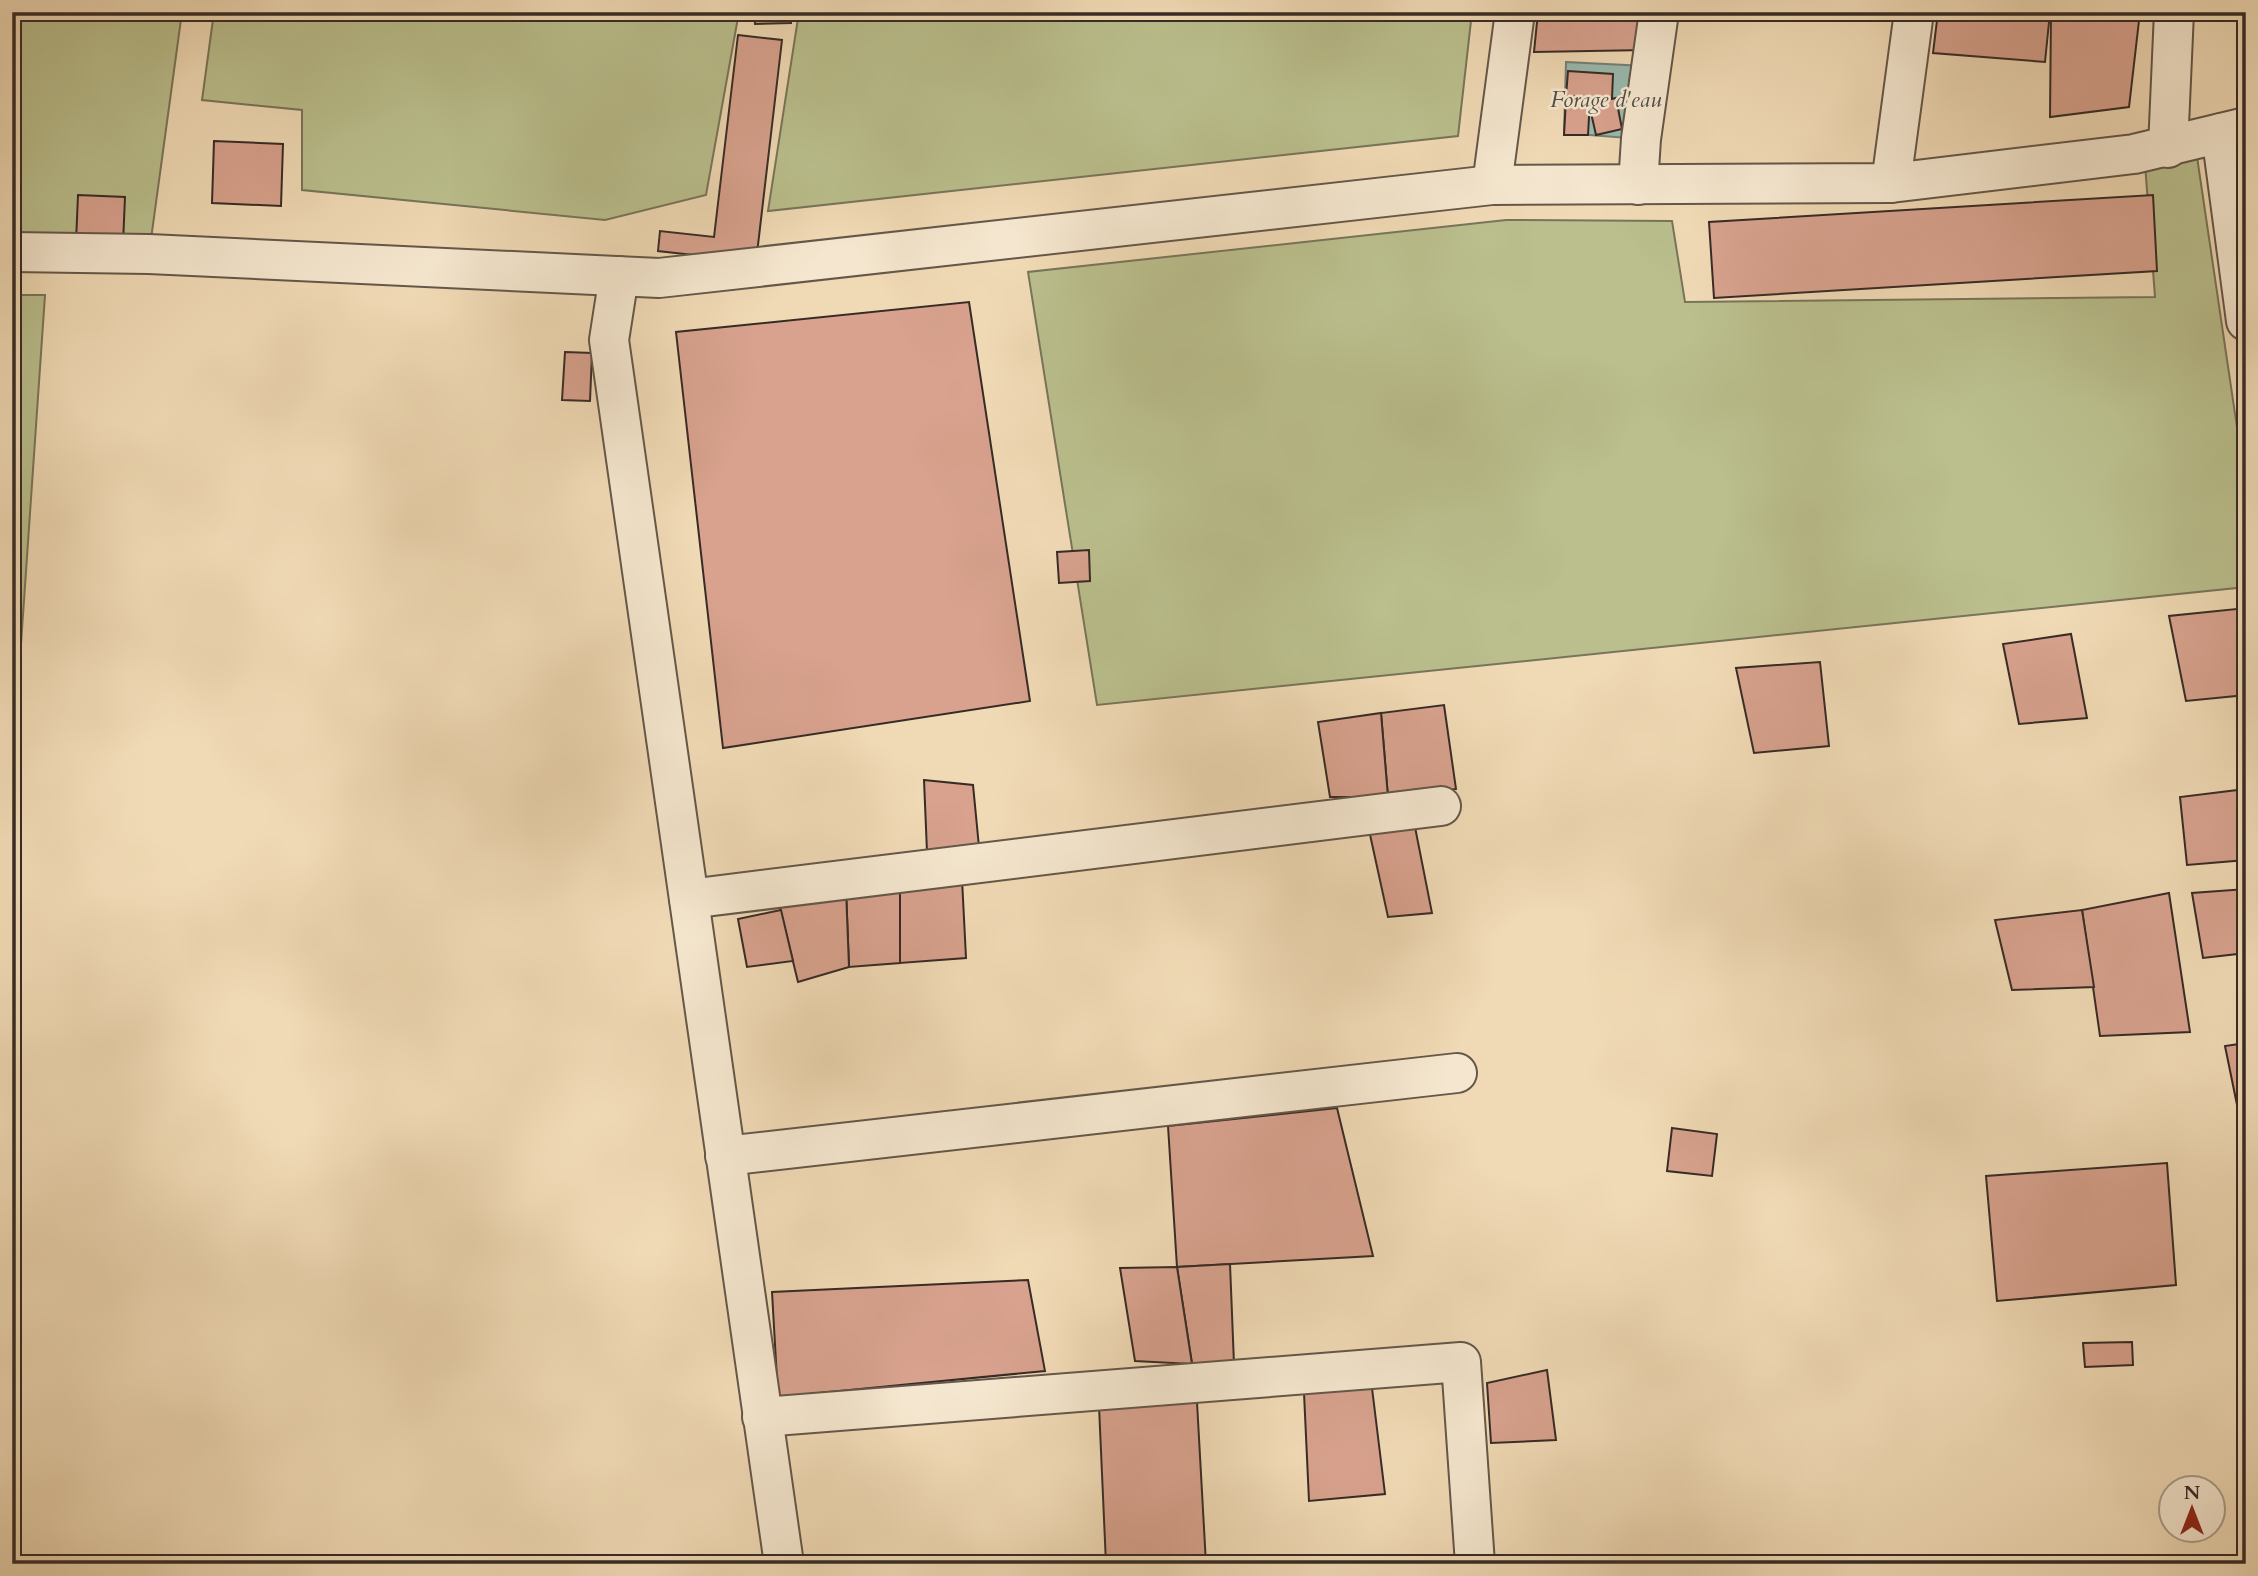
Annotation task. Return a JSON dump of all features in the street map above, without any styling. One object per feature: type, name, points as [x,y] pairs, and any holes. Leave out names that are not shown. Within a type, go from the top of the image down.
[{"type":"street","points":[[1492,186],[1515,12]]},
{"type":"street","points":[[1638,185],[1641,139],[1659,12]]},
{"type":"street","points":[[1891,183],[1914,12]]},
{"type":"street","points":[[2168,148],[2174,12]]},
{"type":"street","points":[[12,252],[149,254],[659,278],[1492,186],[1891,183],[2168,148],[2233,130],[2246,321]]},
{"type":"street","points":[[619,276],[609,340],[784,1564]]},
{"type":"street","points":[[689,899],[1441,806]]},
{"type":"street","points":[[725,1156],[1457,1073]]},
{"type":"street","points":[[762,1417],[1461,1362],[1475,1564]]},
{"type":"green space","points":[[12,12],[182,12],[149,254],[12,252]]},
{"type":"green space","points":[[214,12],[739,12],[706,195],[605,220],[302,190],[302,110],[202,100]]},
{"type":"green space","points":[[799,12],[1472,12],[1458,136],[768,211]]},
{"type":"green space","points":[[2196,150],[2246,488],[2246,587],[1097,705],[1028,272],[1506,220],[1672,221],[1685,302],[2155,297],[2145,164]]},
{"type":"green space","points":[[12,295],[45,295],[12,775]]},
{"type":"water","name":"Forage d'eau","points":[[1566,62],[1645,66],[1641,139],[1564,133]]},
{"type":"building","points":[[754,12],[791,12],[791,23],[755,24]]},
{"type":"building","points":[[1538,12],[1649,12],[1646,50],[1534,52]]},
{"type":"building","points":[[1938,12],[2050,12],[2045,62],[1933,53]]},
{"type":"building","points":[[2051,12],[2140,12],[2129,107],[2050,117]]},
{"type":"building","points":[[738,35],[782,40],[756,262],[658,251],[660,231],[714,237]]},
{"type":"building","points":[[1568,71],[1613,74],[1612,99],[1566,96]]},
{"type":"building","points":[[1616,98],[1622,129],[1596,135],[1589,104]]},
{"type":"building","points":[[1566,99],[1590,100],[1588,135],[1564,135]]},
{"type":"building","points":[[214,141],[283,144],[281,206],[212,203]]},
{"type":"building","points":[[78,195],[125,197],[123,244],[76,242]]},
{"type":"building","points":[[2153,195],[2157,271],[1714,298],[1709,222]]},
{"type":"building","points":[[969,302],[1030,701],[723,748],[676,332]]},
{"type":"building","points":[[565,352],[592,353],[590,401],[562,400]]},
{"type":"building","points":[[1089,550],[1090,581],[1059,583],[1057,552]]},
{"type":"building","points":[[2246,608],[2246,695],[2186,701],[2169,616]]},
{"type":"building","points":[[2071,634],[2087,718],[2019,724],[2003,644]]},
{"type":"building","points":[[1820,662],[1829,746],[1754,753],[1736,668]]},
{"type":"building","points":[[1444,705],[1456,789],[1388,797],[1381,713]]},
{"type":"building","points":[[1381,713],[1388,797],[1330,797],[1318,722]]},
{"type":"building","points":[[924,780],[973,785],[979,847],[927,852]]},
{"type":"building","points":[[2246,789],[2246,860],[2187,865],[2180,797]]},
{"type":"building","points":[[1414,822],[1432,913],[1388,917],[1369,830]]},
{"type":"building","points":[[962,879],[966,958],[900,963],[900,884]]},
{"type":"building","points":[[900,884],[900,963],[849,967],[846,889]]},
{"type":"building","points":[[846,889],[849,967],[798,982],[778,900]]},
{"type":"building","points":[[2246,889],[2246,953],[2203,958],[2192,893]]},
{"type":"building","points":[[2169,893],[2190,1032],[2100,1036],[2082,910]]},
{"type":"building","points":[[781,910],[793,961],[747,967],[738,919]]},
{"type":"building","points":[[2082,910],[2094,987],[2012,990],[1995,920]]},
{"type":"building","points":[[2246,1043],[2246,1149],[2225,1046]]},
{"type":"building","points":[[1337,1108],[1373,1256],[1177,1267],[1168,1126]]},
{"type":"building","points":[[1672,1128],[1717,1134],[1712,1176],[1667,1171]]},
{"type":"building","points":[[2167,1163],[2176,1285],[1997,1301],[1986,1176]]},
{"type":"building","points":[[1230,1264],[1234,1364],[1192,1364],[1177,1267]]},
{"type":"building","points":[[1177,1267],[1192,1364],[1135,1361],[1120,1268]]},
{"type":"building","points":[[1028,1280],[1045,1371],[778,1397],[772,1292]]},
{"type":"building","points":[[2132,1342],[2133,1365],[2085,1367],[2083,1343]]},
{"type":"building","points":[[1547,1370],[1556,1440],[1491,1443],[1487,1383]]},
{"type":"building","points":[[1372,1388],[1385,1494],[1309,1501],[1304,1393]]},
{"type":"building","points":[[1197,1402],[1206,1564],[1106,1564],[1099,1406]]}]
